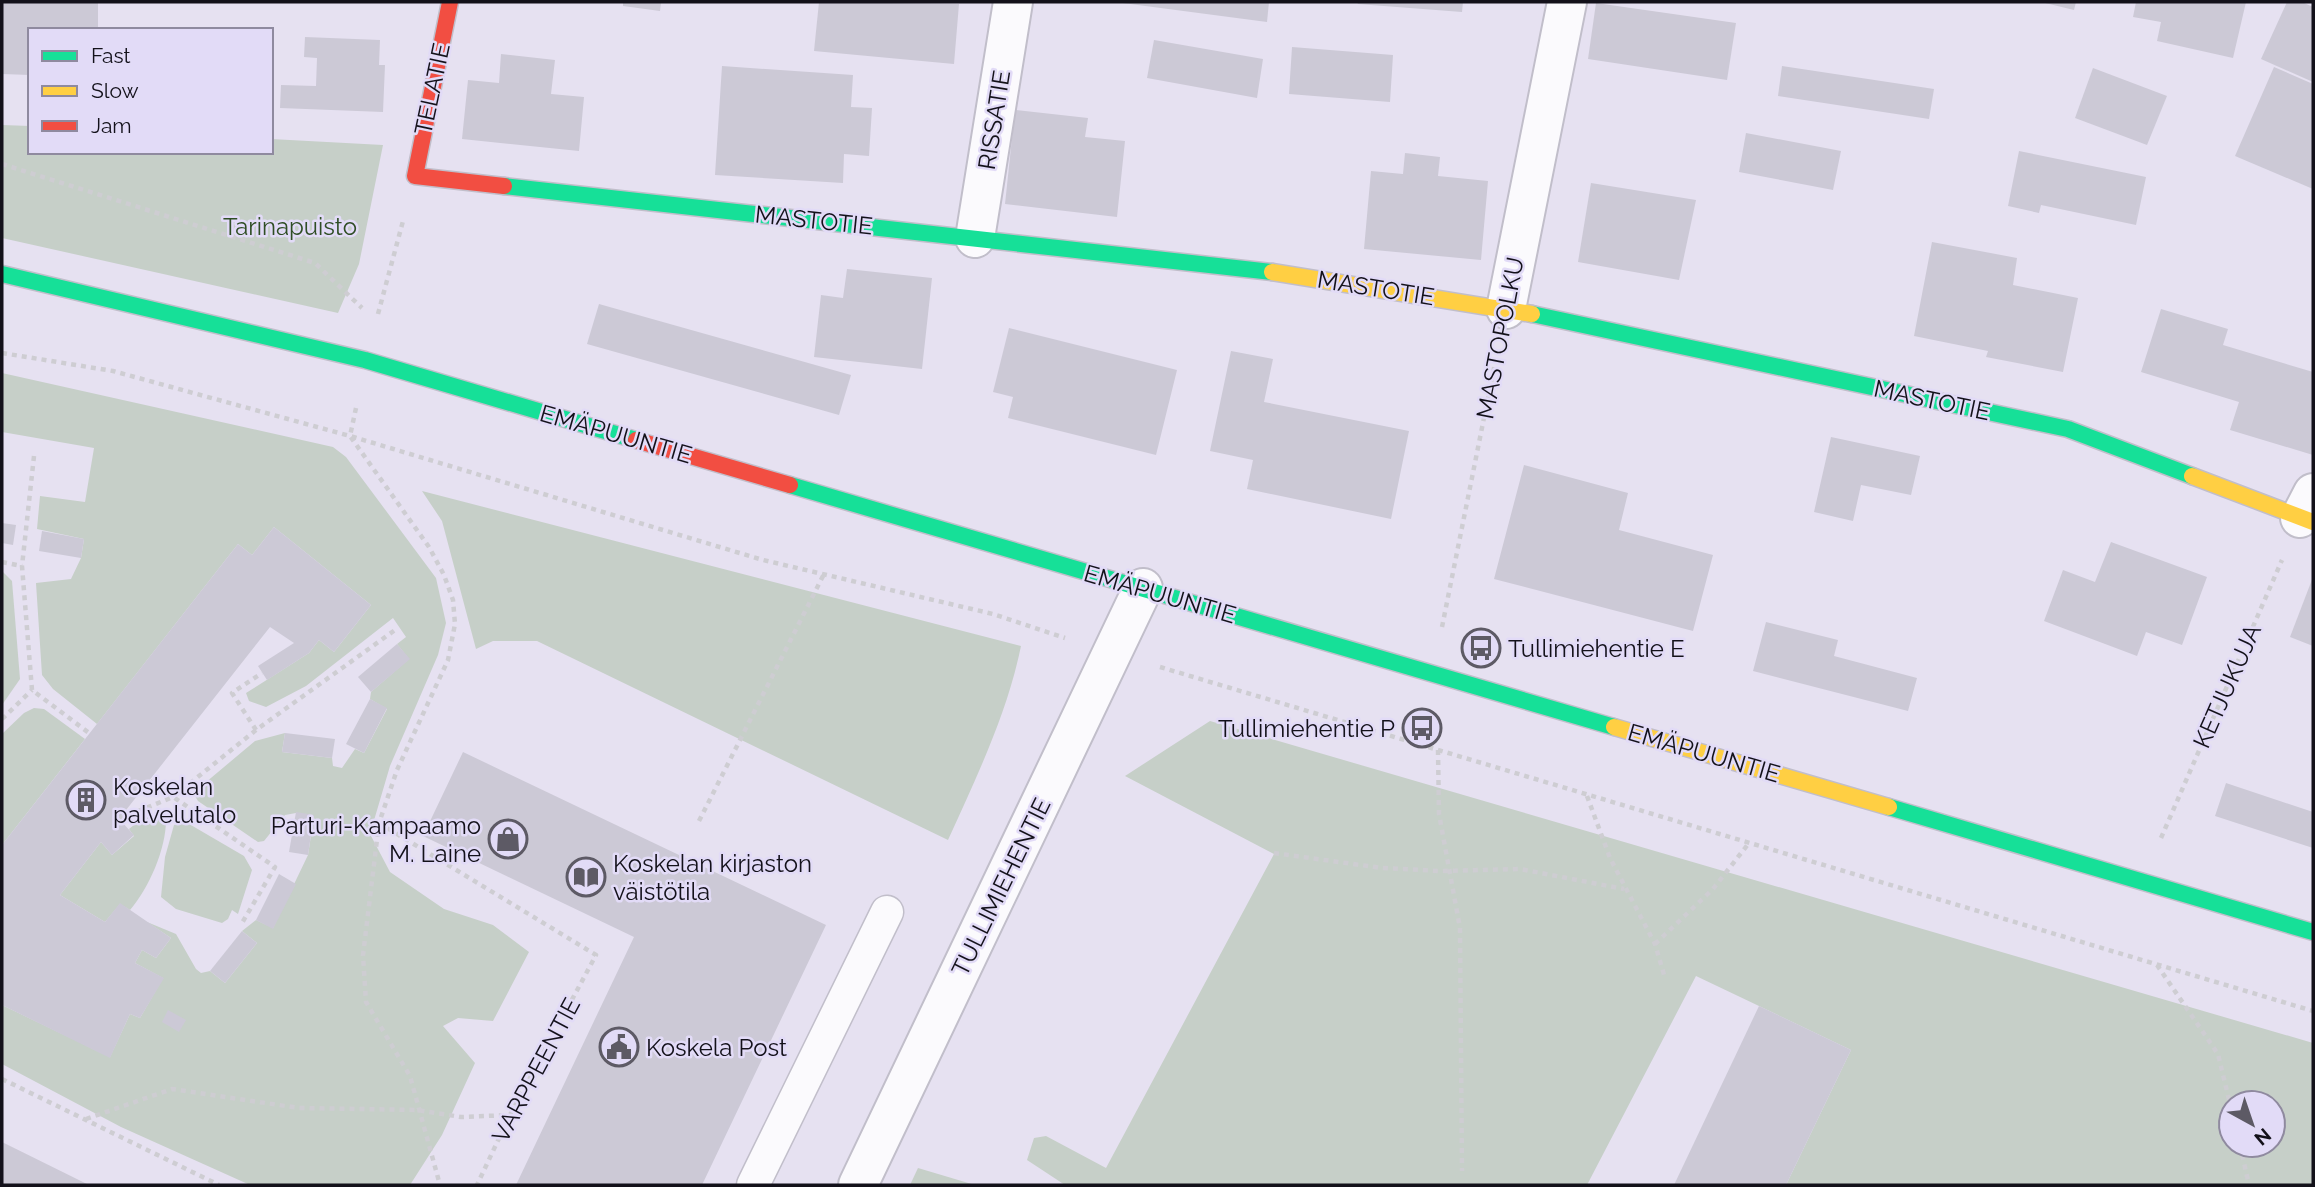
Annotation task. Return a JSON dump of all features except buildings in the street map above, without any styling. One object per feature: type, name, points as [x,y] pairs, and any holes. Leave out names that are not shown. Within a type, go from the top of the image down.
[{"type":"street","name":"TELATIE","points":[[415,176],[450,2]]},
{"type":"street","name":"RISSATIE","points":[[975,238],[1013,2]]},
{"type":"street","name":"MASTOPOLKU","points":[[1506,309],[1567,2]]},
{"type":"street","name":"MASTOTIE","points":[[415,176],[1269,272],[1506,309],[2068,429],[2309,511]]},
{"type":"street","name":"EMÄPUUNTIE","points":[[2,274],[365,360],[2313,932]]},
{"type":"street","name":"TULLIMIEHENTIE","points":[[858,1185],[1143,588]]},
{"type":"lane","points":[[753,1185],[887,912]]},
{"type":"path","points":[[2,164],[315,262],[376,321],[415,176]]},
{"type":"path","name":"MASTOPOLKU","points":[[1433,674],[1506,309]]},
{"type":"path","points":[[365,360],[350,436],[429,547],[444,575],[453,600],[455,624],[448,660],[397,770],[379,822],[363,955],[366,1002],[410,1076],[417,1110],[440,1185]]},
{"type":"path","points":[[34,456],[22,566],[32,690],[89,733]]},
{"type":"path","name":"KETJUKUJA","points":[[2142,880],[2309,511]]},
{"type":"path","points":[[2,562],[22,566]]},
{"type":"path","points":[[699,821],[824,574]]},
{"type":"path","points":[[119,819],[173,797],[257,730],[395,630]]},
{"type":"path","points":[[257,730],[232,693],[262,673]]},
{"type":"path","points":[[2,719],[32,690]]},
{"type":"path","points":[[1438,750],[1438,814],[1460,928],[1462,1171]]},
{"type":"path","points":[[150,781],[275,867],[242,923]]},
{"type":"path","points":[[1587,795],[1624,889],[1655,944],[1665,978]]},
{"type":"path","name":"VARPPEENTIE","points":[[379,822],[596,955],[510,1115],[477,1185]]},
{"type":"path","points":[[1655,944],[1713,889],[1749,843]]},
{"type":"path","points":[[1274,853],[1382,868],[1447,871],[1520,869],[1624,889]]},
{"type":"path","points":[[2157,964],[2218,1054],[2226,1089]]},
{"type":"path","points":[[2,1079],[219,1185]]},
{"type":"path","points":[[86,1119],[172,1089],[299,1108],[417,1110],[461,1117],[510,1115]]},
{"type":"path","points":[[2243,1159],[2249,1185]]},
{"type":"green space","name":"Tarinapuisto","points":[[2,125],[28,126],[28,154],[273,154],[273,139],[383,145],[359,264],[338,313],[2,238]]},
{"type":"green space","points":[[2,373],[333,447],[346,457],[436,578],[446,623],[438,655],[390,766],[370,834],[390,872],[444,909],[493,925],[529,952],[493,1021],[458,1018],[443,1026],[475,1063],[442,1135],[410,1185],[250,1185],[121,1127],[2,1064],[2,1005],[110,1057],[130,1014],[140,1018],[163,978],[135,963],[142,950],[156,958],[171,938],[147,922],[176,934],[196,969],[201,973],[210,971],[225,983],[257,943],[242,931],[256,920],[273,928],[308,855],[314,816],[296,813],[285,815],[264,841],[258,842],[198,801],[195,796],[199,788],[255,741],[285,733],[282,752],[332,758],[333,766],[342,768],[355,749],[364,753],[387,709],[370,699],[371,692],[409,659],[397,644],[406,637],[393,618],[306,686],[266,707],[249,701],[246,693],[309,653],[319,640],[334,652],[371,605],[274,527],[252,555],[238,544],[97,724],[53,689],[42,675],[36,583],[71,579],[81,558],[84,539],[37,529],[40,496],[85,502],[94,448],[2,432]]},
{"type":"green space","points":[[422,491],[1021,646],[999,720],[948,840],[537,641],[493,641],[476,649],[442,521]]},
{"type":"green space","points":[[2,571],[12,581],[20,679],[2,705]]},
{"type":"green space","points":[[34,708],[44,709],[85,739],[2,845],[2,734],[24,713]]},
{"type":"green space","points":[[1210,721],[2313,1043],[2313,1185],[1786,1185],[1851,1050],[1696,976],[1587,1185],[1065,1185],[1027,1160],[1034,1138],[1046,1136],[1106,1168],[1274,854],[1125,776]]},
{"type":"green space","points":[[161,815],[166,820],[160,855],[150,880],[130,910],[120,904],[105,922],[60,895],[101,842],[112,855],[134,836],[129,829],[144,819]]},
{"type":"green space","points":[[184,821],[244,856],[252,870],[238,914],[232,910],[228,919],[222,923],[176,909],[161,897],[165,857],[174,825]]},
{"type":"green space","points":[[918,1168],[975,1185],[910,1185]]},
{"type":"traffic: fast","points":[[504,186],[1272,272]]},
{"type":"traffic: fast","points":[[2,274],[365,360],[636,440]]},
{"type":"traffic: fast","points":[[1532,314],[2068,429],[2192,476]]},
{"type":"traffic: fast","points":[[790,485],[1614,727]]},
{"type":"traffic: fast","points":[[1889,807],[2313,932]]},
{"type":"traffic: slow","points":[[1272,272],[1532,314]]},
{"type":"traffic: slow","points":[[2192,476],[2313,522]]},
{"type":"traffic: slow","points":[[1614,727],[1889,807]]},
{"type":"traffic: jam","points":[[450,2],[415,176],[504,186]]},
{"type":"traffic: jam","points":[[636,440],[790,485]]},
{"type":"place","name":"Tullimiehentie E","points":[[1481,648]]},
{"type":"place","name":"Tullimiehentie P","points":[[1422,728]]},
{"type":"place","name":"Koskelan palvelutalo","points":[[86,800]]},
{"type":"place","name":"Parturi-Kampaamo M. Laine","points":[[508,839]]},
{"type":"place","name":"Koskelan kirjaston väistötila","points":[[586,877]]},
{"type":"place","name":"Koskela Post","points":[[619,1047]]}]
